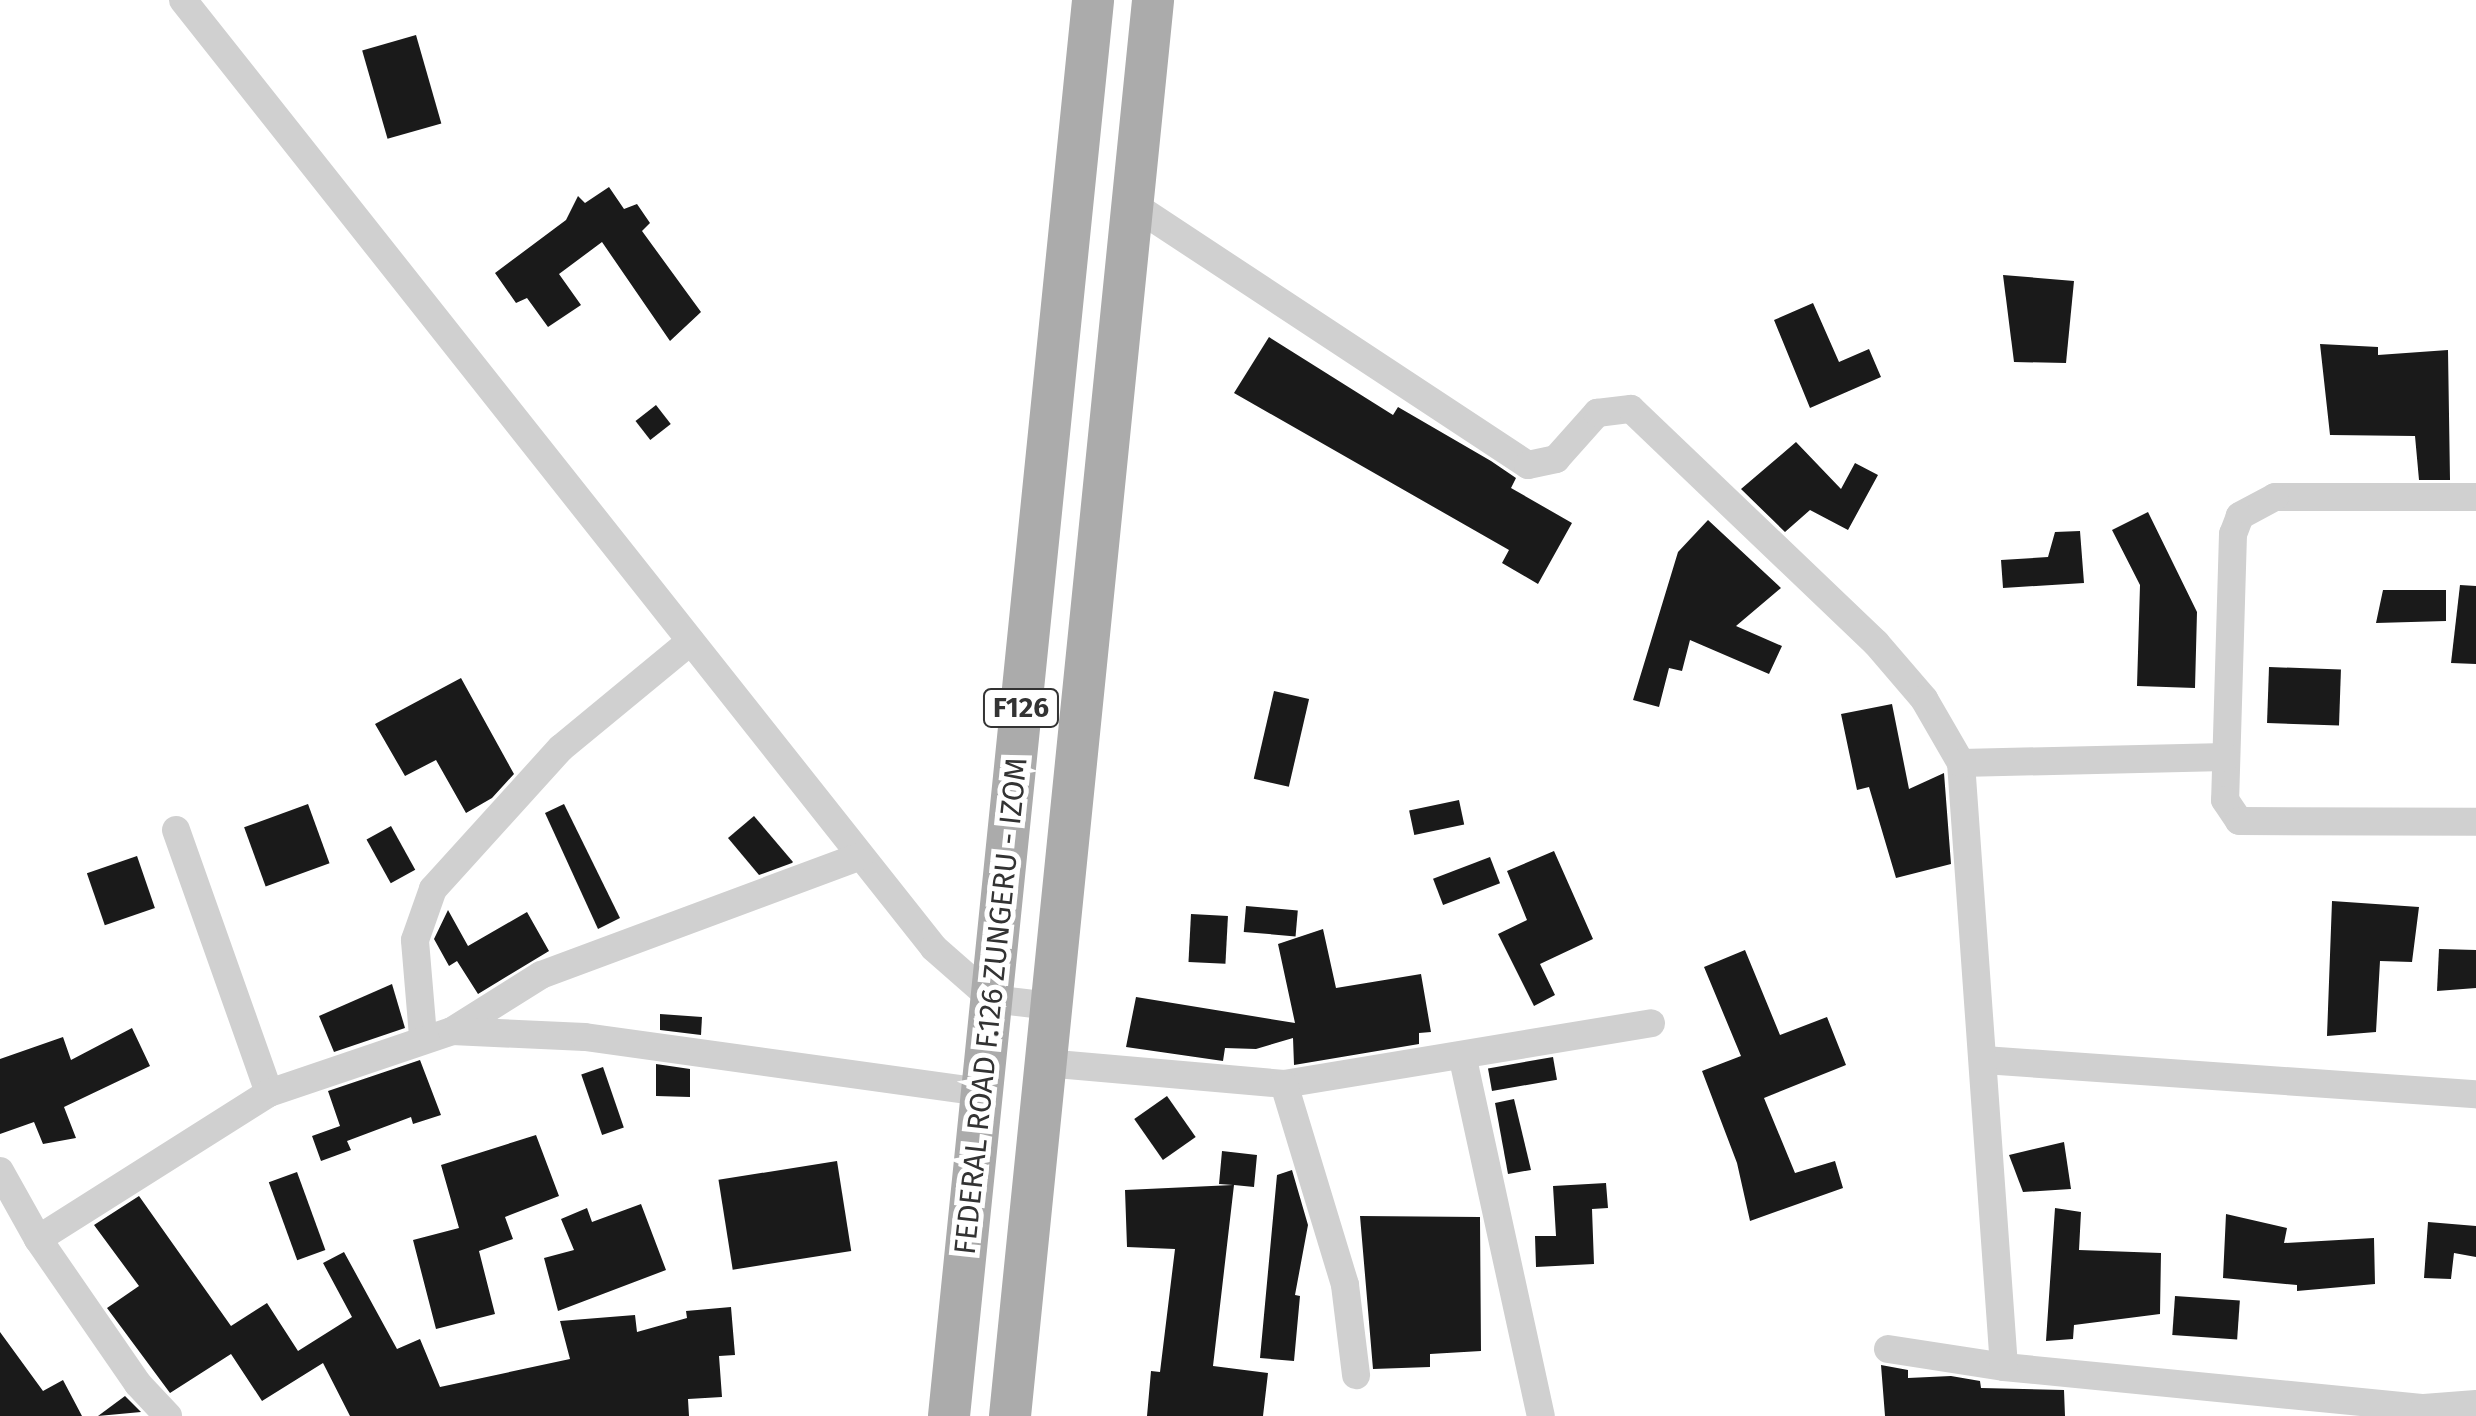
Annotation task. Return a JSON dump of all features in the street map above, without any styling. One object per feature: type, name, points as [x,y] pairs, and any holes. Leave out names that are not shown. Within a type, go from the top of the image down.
[{"type":"main road","name":"FEDERAL ROAD F.126 ZUNGERU - IZOM","points":[[949,1416],[1093,0]]},
{"type":"main road","name":"FEDERAL ROAD F.126 ZUNGERU - IZOM","points":[[1010,1416],[1153,0]]},
{"type":"street","points":[[183,0],[934,948],[992,998],[1051,1006]]},
{"type":"street","points":[[1132,204],[1528,464],[1556,460],[1598,412],[1631,409],[1876,644],[1924,699],[1961,762],[2004,1367]]},
{"type":"street","points":[[2476,497],[2275,497],[2240,516],[2232,534],[2224,800],[2239,821],[2476,822]]},
{"type":"street","points":[[423,1036],[415,940],[433,890],[561,748],[691,641]]},
{"type":"street","points":[[1961,762],[2226,756]]},
{"type":"street","points":[[176,830],[269,1093]]},
{"type":"street","points":[[452,1030],[541,975],[860,856]]},
{"type":"street","points":[[1046,1063],[1284,1084],[1462,1059],[1651,1022]]},
{"type":"street","points":[[38,1239],[269,1093],[423,1036],[452,1030],[585,1037],[982,1092]]},
{"type":"street","points":[[1462,1059],[1541,1416]]},
{"type":"street","points":[[1984,1060],[2476,1094]]},
{"type":"street","points":[[1284,1084],[1345,1284],[1356,1376]]},
{"type":"street","points":[[0,1171],[38,1239],[138,1384],[168,1416]]},
{"type":"street","points":[[1888,1349],[2004,1367],[2424,1408],[2476,1404]]},
{"type":"building","points":[[416,35],[441,123],[388,139],[362,50]]},
{"type":"building","points":[[609,187],[624,209],[637,204],[650,223],[642,231],[701,312],[670,341],[602,242],[559,274],[581,305],[548,327],[527,298],[516,303],[495,273],[566,220],[578,196],[585,203]]},
{"type":"building","points":[[2003,275],[2074,281],[2066,363],[2014,362]]},
{"type":"building","points":[[1813,303],[1839,362],[1869,349],[1881,377],[1810,408],[1774,320]]},
{"type":"building","points":[[1269,337],[1393,415],[1398,407],[1491,461],[1516,478],[1511,488],[1572,523],[1538,584],[1502,563],[1509,550],[1234,393]]},
{"type":"building","points":[[2320,344],[2378,347],[2378,355],[2448,350],[2450,480],[2419,480],[2415,436],[2330,435]]},
{"type":"building","points":[[656,405],[671,424],[650,440],[636,421]]},
{"type":"building","points":[[1796,442],[1841,489],[1855,463],[1878,475],[1848,530],[1810,510],[1785,532],[1741,489]]},
{"type":"building","points":[[2148,512],[2197,612],[2195,688],[2137,686],[2140,585],[2112,530]]},
{"type":"building","points":[[1708,520],[1781,588],[1736,626],[1782,646],[1769,674],[1690,640],[1682,671],[1669,668],[1659,707],[1633,700],[1678,552]]},
{"type":"building","points":[[2080,531],[2084,583],[2003,588],[2001,560],[2048,557],[2055,532]]},
{"type":"building","points":[[2460,585],[2476,586],[2476,664],[2451,663]]},
{"type":"building","points":[[2383,590],[2446,590],[2446,621],[2376,623]]},
{"type":"building","points":[[2269,667],[2341,670],[2339,725],[2267,723]]},
{"type":"building","points":[[461,678],[514,774],[492,798],[466,813],[436,760],[405,776],[375,724]]},
{"type":"building","points":[[1274,691],[1309,699],[1289,787],[1254,779]]},
{"type":"building","points":[[1892,704],[1909,789],[1944,773],[1951,864],[1896,878],[1869,787],[1857,790],[1841,714]]},
{"type":"building","points":[[1459,800],[1464,824],[1414,835],[1409,811]]},
{"type":"building","points":[[308,804],[330,863],[266,886],[244,827]]},
{"type":"building","points":[[564,804],[620,918],[598,929],[545,813]]},
{"type":"building","points":[[754,816],[792,863],[759,875],[728,838]]},
{"type":"building","points":[[391,826],[415,870],[391,883],[367,840]]},
{"type":"building","points":[[1554,851],[1593,939],[1540,964],[1555,995],[1534,1006],[1498,934],[1527,920],[1507,871]]},
{"type":"building","points":[[137,856],[155,908],[105,925],[87,873]]},
{"type":"building","points":[[1490,857],[1500,883],[1443,905],[1433,879]]},
{"type":"building","points":[[2332,901],[2419,907],[2412,962],[2380,961],[2376,1032],[2327,1036]]},
{"type":"building","points":[[1246,906],[1298,911],[1296,936],[1244,932]]},
{"type":"building","points":[[448,910],[468,946],[527,912],[549,951],[478,994],[457,961],[449,966],[434,939]]},
{"type":"building","points":[[1191,914],[1228,916],[1225,964],[1188,962]]},
{"type":"building","points":[[1323,929],[1336,988],[1421,974],[1431,1032],[1419,1033],[1419,1044],[1294,1065],[1293,1038],[1256,1049],[1225,1048],[1223,1061],[1126,1047],[1136,997],[1295,1023],[1278,944]]},
{"type":"building","points":[[2439,949],[2476,950],[2476,988],[2437,991]]},
{"type":"building","points":[[1745,950],[1780,1035],[1827,1017],[1846,1065],[1764,1098],[1795,1173],[1835,1161],[1843,1188],[1750,1221],[1737,1163],[1702,1071],[1741,1056],[1704,967]]},
{"type":"building","points":[[392,984],[405,1028],[334,1052],[319,1016]]},
{"type":"building","points":[[660,1014],[702,1017],[701,1035],[660,1030]]},
{"type":"building","points":[[132,1028],[150,1066],[64,1107],[76,1138],[43,1144],[34,1122],[0,1134],[0,1059],[63,1037],[71,1060]]},
{"type":"building","points":[[1553,1057],[1557,1080],[1492,1091],[1488,1068]]},
{"type":"building","points":[[420,1060],[441,1115],[413,1124],[411,1117],[347,1141],[351,1150],[321,1161],[312,1136],[340,1126],[328,1091]]},
{"type":"building","points":[[656,1064],[690,1069],[690,1097],[656,1096]]},
{"type":"building","points":[[603,1067],[624,1128],[602,1135],[581,1074]]},
{"type":"building","points":[[1167,1096],[1196,1137],[1163,1160],[1134,1119]]},
{"type":"building","points":[[1514,1099],[1531,1170],[1508,1174],[1495,1103]]},
{"type":"building","points":[[536,1135],[559,1196],[505,1217],[513,1239],[479,1251],[495,1314],[436,1329],[413,1240],[459,1228],[441,1165]]},
{"type":"building","points":[[2064,1142],[2071,1189],[2023,1192],[2009,1155]]},
{"type":"building","points":[[1222,1151],[1257,1155],[1254,1187],[1234,1185],[1213,1366],[1268,1373],[1263,1416],[1147,1416],[1151,1371],[1160,1372],[1175,1249],[1127,1247],[1125,1190],[1233,1185],[1219,1184]]},
{"type":"building","points":[[837,1161],[851,1251],[733,1270],[718,1180]]},
{"type":"building","points":[[1292,1170],[1308,1225],[1295,1295],[1300,1296],[1294,1361],[1260,1358],[1277,1175]]},
{"type":"building","points":[[297,1172],[325,1250],[297,1260],[269,1182]]},
{"type":"building","points":[[1606,1183],[1608,1208],[1592,1209],[1594,1264],[1536,1267],[1535,1236],[1556,1236],[1553,1186]]},
{"type":"building","points":[[139,1196],[231,1326],[267,1303],[298,1351],[352,1317],[323,1263],[344,1252],[397,1349],[420,1339],[440,1387],[570,1359],[560,1321],[635,1315],[637,1332],[687,1318],[686,1311],[731,1307],[735,1355],[719,1356],[722,1397],[688,1399],[689,1416],[350,1416],[323,1363],[262,1401],[231,1354],[170,1393],[107,1308],[139,1286],[94,1225]]},
{"type":"building","points":[[641,1204],[666,1270],[558,1311],[544,1258],[574,1250],[561,1219],[587,1208],[592,1222]]},
{"type":"building","points":[[2055,1208],[2081,1212],[2079,1250],[2161,1253],[2160,1314],[2074,1325],[2073,1339],[2046,1341]]},
{"type":"building","points":[[2226,1214],[2287,1228],[2284,1243],[2374,1238],[2375,1284],[2297,1291],[2297,1285],[2223,1278]]},
{"type":"building","points":[[1360,1216],[1480,1217],[1481,1351],[1430,1354],[1430,1367],[1373,1369]]},
{"type":"building","points":[[2428,1222],[2476,1226],[2476,1257],[2454,1253],[2451,1279],[2424,1278]]},
{"type":"building","points":[[2175,1296],[2240,1301],[2237,1339],[2172,1335]]},
{"type":"building","points":[[0,1332],[43,1391],[63,1380],[82,1416],[0,1416]]},
{"type":"building","points":[[1881,1365],[1908,1370],[1908,1378],[1951,1376],[1980,1381],[1981,1388],[2064,1390],[2065,1416],[1885,1416]]},
{"type":"building","points":[[125,1396],[141,1412],[98,1416]]}]
